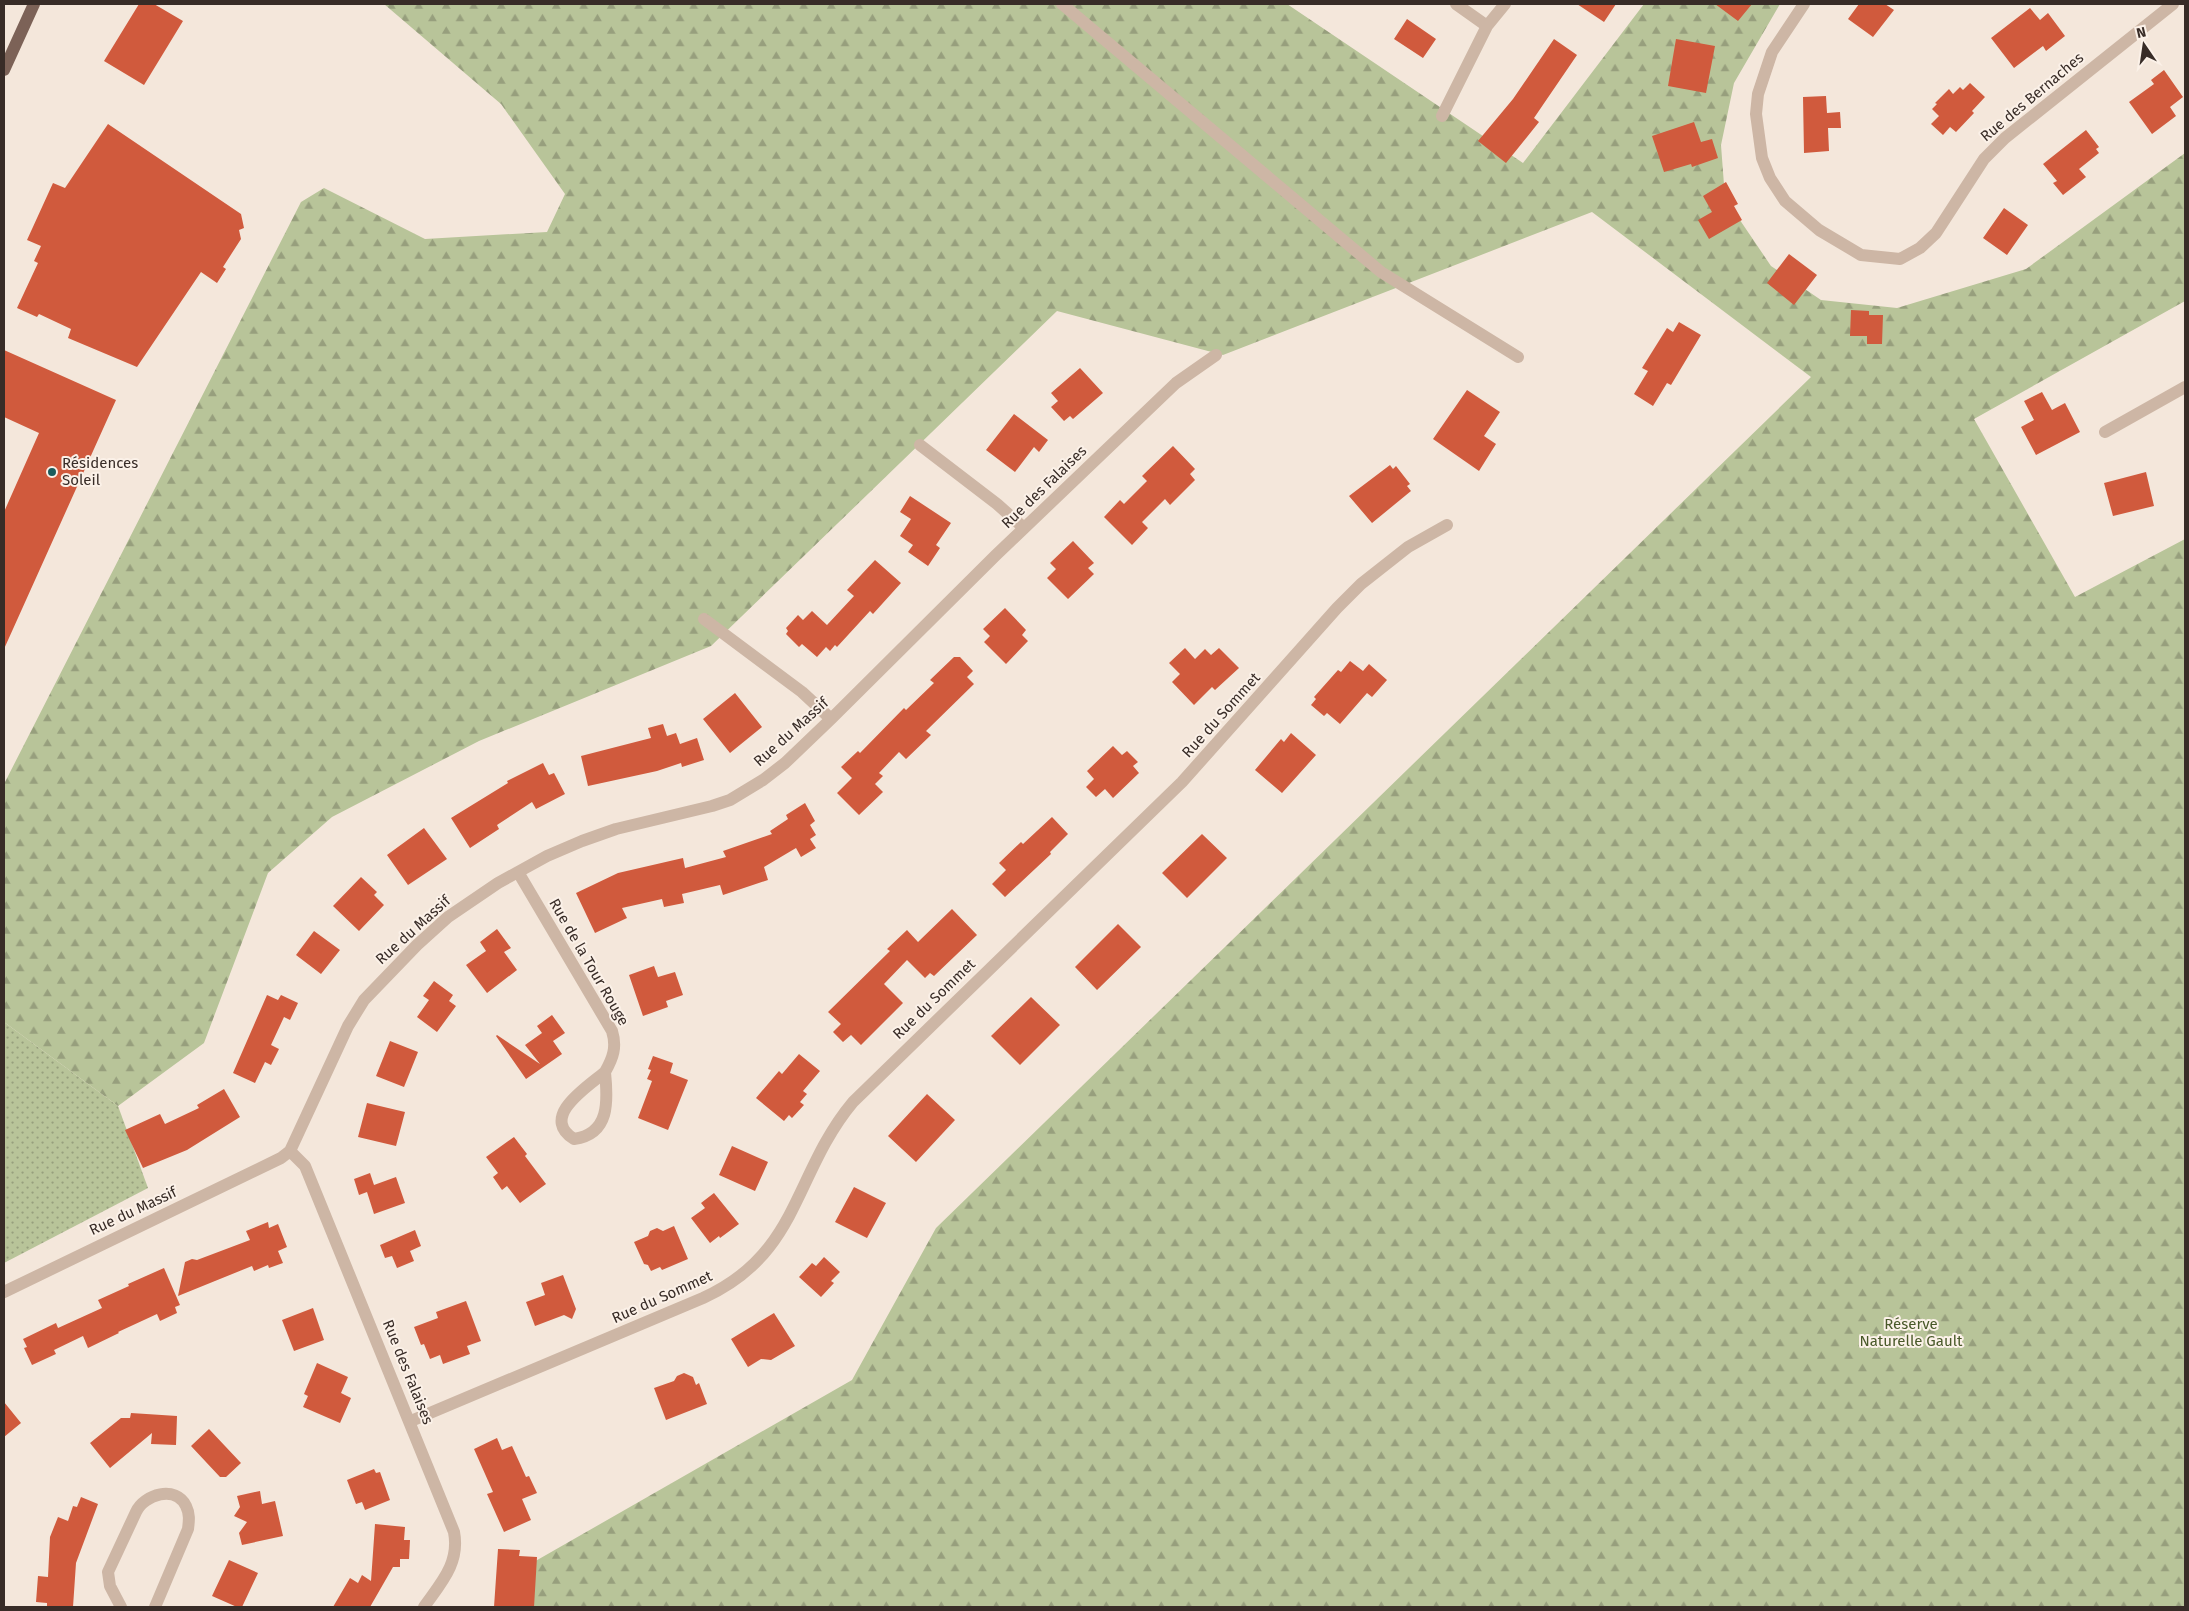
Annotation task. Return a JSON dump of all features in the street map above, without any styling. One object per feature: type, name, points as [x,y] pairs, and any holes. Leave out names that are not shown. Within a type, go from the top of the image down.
[{"type":"main road","points":[[4,70],[34,4]]},
{"type":"street","points":[[1062,4],[1380,272],[1518,357]]},
{"type":"street","points":[[1456,4],[1487,26]]},
{"type":"street","points":[[1442,116],[1487,26],[1505,4]]},
{"type":"street","name":"Rue des Bernaches","points":[[1804,4],[1772,52],[1758,94],[1756,114],[1762,158],[1770,178],[1785,200],[1819,230],[1860,255],[1900,259],[1920,248],[1936,233],[1984,159],[2005,138],[2173,4]]},
{"type":"street","name":"Rue des Falaises","points":[[900,650],[1176,382],[1216,355]]},
{"type":"street","points":[[2105,432],[2185,387]]},
{"type":"street","points":[[920,445],[997,504],[1024,528]]},
{"type":"street","name":"Rue du Sommet","points":[[411,1421],[703,1298],[728,1285],[751,1268],[770,1248],[782,1230],[826,1140],[853,1102],[1182,782],[1355,590],[1408,547],[1446,525]]},
{"type":"street","points":[[704,619],[802,692],[831,719]]},
{"type":"street","name":"Rue du Massif","points":[[4,1292],[271,1164],[290,1151],[348,1026],[364,1000],[410,951],[448,917],[518,872],[582,841],[625,827],[730,800],[763,780],[785,763],[900,650]]},
{"type":"street","name":"Rue de la Tour Rouge","points":[[518,872],[612,1031],[615,1042],[614,1053],[605,1072],[574,1098],[563,1113],[561,1124],[567,1135],[574,1140],[586,1138],[598,1127],[601,1121],[608,1098],[605,1072]]},
{"type":"street","name":"Rue des Falaises","points":[[290,1151],[305,1166],[450,1519],[456,1540],[455,1555],[450,1569],[424,1607]]},
{"type":"street","points":[[120,1607],[110,1586],[108,1572],[138,1506],[150,1497],[161,1494],[174,1495],[186,1505],[190,1516],[188,1530],[155,1607]]},
{"type":"green space","name":"Réserve Naturelle Gault","points":[[384,4],[1287,4],[1523,163],[1644,4],[1780,4],[1734,83],[1721,145],[1725,198],[1771,266],[1821,300],[1897,308],[2026,269],[2185,153],[2185,301],[1974,419],[2075,597],[2185,539],[2185,1607],[522,1607],[532,1563],[852,1380],[936,1228],[1811,377],[1592,212],[1223,355],[1057,311],[711,646],[479,741],[332,817],[268,873],[204,1043],[118,1106],[4,1022],[4,784],[301,202],[324,188],[425,239],[547,232],[565,194],[501,104]]},
{"type":"green space","points":[[4,1022],[118,1106],[148,1188],[4,1263]]},
{"type":"building","points":[[139,4],[154,4],[183,21],[144,85],[104,61]]},
{"type":"building","points":[[1577,4],[1616,4],[1604,22]]},
{"type":"building","points":[[1715,4],[1752,4],[1738,21]]},
{"type":"building","points":[[1859,4],[1885,4],[1894,10],[1873,37],[1848,19]]},
{"type":"building","points":[[2030,8],[2040,20],[2048,13],[2065,36],[2046,51],[2043,46],[2014,68],[1991,38]]},
{"type":"building","points":[[1407,19],[1436,39],[1423,58],[1394,39]]},
{"type":"building","points":[[1554,39],[1577,55],[1534,118],[1539,122],[1506,163],[1478,141],[1513,99]]},
{"type":"building","points":[[1676,39],[1715,46],[1706,93],[1668,86]]},
{"type":"building","points":[[2164,70],[2183,97],[2170,107],[2176,116],[2152,134],[2129,102],[2154,84],[2151,80]]},
{"type":"building","points":[[1970,83],[1985,97],[1972,111],[1974,113],[1956,132],[1950,127],[1943,135],[1931,124],[1939,116],[1932,109],[1937,104],[1935,103],[1949,89],[1953,94],[1960,87],[1963,90]]},
{"type":"building","points":[[1826,96],[1827,113],[1840,112],[1841,128],[1828,128],[1829,151],[1804,153],[1803,97]]},
{"type":"building","points":[[1694,122],[1701,142],[1712,139],[1718,158],[1692,167],[1691,164],[1664,172],[1652,136]]},
{"type":"building","points":[[108,124],[241,214],[244,228],[239,230],[241,239],[223,267],[226,269],[217,283],[201,272],[137,367],[68,338],[71,329],[39,314],[37,317],[17,308],[38,263],[34,261],[41,246],[27,240],[53,183],[65,188]]},
{"type":"building","points":[[2086,130],[2099,147],[2096,149],[2099,153],[2079,169],[2086,177],[2063,195],[2053,183],[2057,181],[2043,164]]},
{"type":"building","points":[[1726,182],[1738,204],[1734,206],[1742,220],[1709,239],[1698,220],[1712,212],[1703,196]]},
{"type":"building","points":[[2004,208],[2028,225],[2007,255],[1983,238]]},
{"type":"building","points":[[1789,254],[1817,275],[1794,305],[1767,283]]},
{"type":"building","points":[[1851,310],[1869,311],[1869,315],[1883,315],[1882,344],[1867,344],[1867,336],[1850,336]]},
{"type":"building","points":[[1679,322],[1701,335],[1671,385],[1667,383],[1653,406],[1634,394],[1648,371],[1642,368],[1667,328],[1673,332]]},
{"type":"building","name":"Résidences Soleil","points":[[4,350],[116,400],[4,649],[4,512],[39,433],[4,417]]},
{"type":"building","points":[[1080,368],[1103,393],[1073,419],[1070,416],[1064,421],[1051,407],[1058,401],[1051,393]]},
{"type":"building","points":[[1467,390],[1500,412],[1484,436],[1496,444],[1479,471],[1433,439]]},
{"type":"building","points":[[2042,392],[2052,410],[2065,403],[2080,432],[2036,455],[2021,427],[2034,420],[2024,401]]},
{"type":"building","points":[[1014,414],[1048,440],[1039,452],[1034,447],[1015,472],[986,450]]},
{"type":"building","points":[[1173,446],[1195,469],[1190,474],[1195,480],[1170,505],[1165,499],[1142,522],[1148,528],[1132,545],[1104,517],[1120,500],[1124,504],[1147,481],[1142,476]]},
{"type":"building","points":[[1390,465],[1393,469],[1396,466],[1410,484],[1407,486],[1411,491],[1372,523],[1349,496]]},
{"type":"building","points":[[2146,472],[2154,506],[2113,516],[2104,483]]},
{"type":"building","points":[[910,496],[951,523],[936,545],[940,548],[928,566],[908,552],[913,545],[900,536],[911,519],[900,512]]},
{"type":"building","points":[[1073,541],[1094,563],[1088,568],[1094,574],[1068,599],[1047,578],[1056,569],[1050,563]]},
{"type":"building","points":[[875,560],[901,583],[873,614],[870,611],[837,647],[835,645],[830,651],[826,647],[817,657],[802,644],[799,647],[786,634],[788,631],[786,628],[798,615],[803,620],[812,611],[827,625],[854,596],[847,590]]},
{"type":"building","points":[[1005,608],[1026,630],[1022,635],[1028,641],[1006,664],[984,642],[990,636],[983,629]]},
{"type":"building","points":[[1185,648],[1195,659],[1205,649],[1211,655],[1219,648],[1239,668],[1215,690],[1212,687],[1194,705],[1172,682],[1180,674],[1169,663]]},
{"type":"building","points":[[954,657],[960,657],[973,671],[967,677],[974,684],[926,731],[931,735],[906,759],[899,752],[879,773],[883,776],[875,784],[883,792],[859,815],[837,793],[852,778],[841,767],[858,751],[860,753],[904,708],[906,710],[934,683],[930,680]]},
{"type":"building","points":[[1350,661],[1363,671],[1369,664],[1387,680],[1372,697],[1367,693],[1340,724],[1327,713],[1324,716],[1311,705],[1316,699],[1314,697],[1338,670],[1341,672]]},
{"type":"building","points":[[735,693],[762,727],[730,753],[703,719]]},
{"type":"building","points":[[663,724],[667,736],[676,733],[680,744],[697,738],[704,760],[682,767],[681,763],[657,771],[588,786],[581,756],[651,738],[648,728]]},
{"type":"building","points":[[1291,733],[1316,755],[1282,793],[1255,770],[1281,739],[1284,742]]},
{"type":"building","points":[[1113,746],[1122,755],[1127,751],[1138,762],[1133,766],[1139,773],[1113,798],[1105,789],[1096,797],[1086,787],[1094,779],[1087,771]]},
{"type":"building","points":[[543,763],[549,775],[554,773],[565,794],[536,809],[532,802],[497,825],[499,829],[470,848],[451,818],[508,783],[507,781]]},
{"type":"building","points":[[805,803],[815,821],[810,825],[816,835],[810,839],[816,848],[801,857],[796,848],[764,867],[768,880],[723,895],[720,885],[682,894],[684,903],[664,907],[662,899],[622,908],[627,918],[595,933],[576,893],[618,873],[683,858],[685,868],[726,857],[723,851],[772,834],[770,831],[788,819],[786,815]]},
{"type":"building","points":[[1052,817],[1068,834],[1050,852],[1051,854],[1005,897],[992,884],[1006,870],[999,863]]},
{"type":"building","points":[[424,828],[447,859],[408,885],[387,855]]},
{"type":"building","points":[[1202,834],[1227,858],[1187,898],[1162,873]]},
{"type":"building","points":[[361,877],[377,892],[374,895],[384,905],[359,931],[333,906]]},
{"type":"building","points":[[952,909],[977,935],[934,976],[930,973],[925,978],[907,960],[884,984],[903,1003],[861,1045],[851,1035],[843,1042],[833,1032],[841,1024],[828,1012],[890,951],[887,949],[907,930],[918,942]]},
{"type":"building","points":[[1118,924],[1141,947],[1097,990],[1075,967]]},
{"type":"building","points":[[497,929],[511,948],[504,952],[517,970],[487,993],[466,965],[486,951],[480,942]]},
{"type":"building","points":[[314,931],[340,950],[321,974],[296,955]]},
{"type":"building","points":[[654,966],[658,977],[675,972],[683,995],[666,1001],[668,1007],[643,1016],[629,975]]},
{"type":"building","points":[[434,981],[453,995],[449,1001],[456,1006],[437,1032],[417,1017],[429,1000],[423,996]]},
{"type":"building","points":[[267,995],[278,1000],[281,995],[298,1003],[290,1020],[284,1017],[271,1045],[279,1049],[271,1065],[265,1062],[255,1083],[233,1073]]},
{"type":"building","points":[[1031,997],[1060,1025],[1020,1065],[991,1036]]},
{"type":"building","points":[[552,1015],[565,1033],[553,1041],[562,1054],[526,1079],[496,1036],[540,1064],[525,1045],[542,1033],[537,1026]]},
{"type":"building","points":[[390,1041],[418,1052],[404,1087],[376,1076]]},
{"type":"building","points":[[799,1054],[820,1071],[803,1091],[807,1094],[800,1102],[804,1105],[792,1118],[789,1115],[784,1121],[756,1098],[779,1071],[782,1074]]},
{"type":"building","points":[[653,1056],[673,1063],[670,1073],[688,1080],[668,1130],[638,1118],[652,1081],[647,1079],[651,1070],[648,1069]]},
{"type":"building","points":[[224,1089],[240,1117],[187,1150],[143,1168],[125,1130],[160,1114],[165,1124],[199,1108],[197,1105]]},
{"type":"building","points":[[927,1094],[955,1120],[916,1162],[888,1136]]},
{"type":"building","points":[[367,1103],[405,1112],[396,1146],[358,1137]]},
{"type":"building","points":[[514,1137],[527,1154],[525,1156],[546,1184],[520,1203],[507,1186],[502,1190],[493,1177],[498,1173],[486,1157]]},
{"type":"building","points":[[732,1146],[768,1162],[755,1191],[719,1175]]},
{"type":"building","points":[[370,1173],[374,1185],[396,1177],[405,1203],[374,1214],[367,1192],[359,1195],[354,1179]]},
{"type":"building","points":[[854,1187],[886,1203],[867,1238],[835,1222]]},
{"type":"building","points":[[714,1193],[739,1224],[710,1243],[691,1218],[705,1208],[701,1203]]},
{"type":"building","points":[[268,1222],[269,1228],[278,1224],[287,1247],[278,1251],[283,1263],[269,1268],[268,1265],[254,1271],[252,1266],[178,1296],[185,1262],[192,1259],[197,1260],[250,1240],[246,1231]]},
{"type":"building","points":[[674,1226],[688,1259],[662,1270],[660,1267],[651,1271],[648,1265],[644,1264],[634,1242],[648,1236],[650,1231],[657,1228],[663,1231]]},
{"type":"building","points":[[415,1230],[421,1246],[410,1251],[414,1261],[397,1268],[392,1256],[385,1258],[380,1245]]},
{"type":"building","points":[[824,1257],[840,1272],[831,1281],[834,1283],[821,1297],[799,1277],[812,1263],[816,1266]]},
{"type":"building","points":[[164,1268],[180,1305],[175,1307],[177,1313],[160,1321],[157,1314],[88,1348],[83,1336],[54,1350],[56,1354],[32,1365],[24,1348],[27,1347],[23,1339],[56,1323],[58,1328],[102,1308],[98,1300]]},
{"type":"building","points":[[563,1275],[576,1309],[572,1319],[564,1315],[535,1326],[526,1302],[545,1295],[541,1283]]},
{"type":"building","points":[[466,1301],[481,1341],[467,1346],[470,1354],[443,1364],[440,1355],[430,1359],[424,1344],[421,1345],[414,1327],[438,1318],[436,1312]]},
{"type":"building","points":[[313,1308],[324,1340],[294,1351],[282,1320]]},
{"type":"building","points":[[774,1313],[795,1346],[771,1360],[761,1359],[748,1367],[731,1339]]},
{"type":"building","points":[[317,1363],[348,1377],[341,1393],[351,1398],[340,1423],[303,1407],[308,1396],[304,1394]]},
{"type":"building","points":[[684,1373],[693,1377],[696,1385],[699,1383],[707,1404],[666,1420],[654,1388],[674,1381],[677,1376]]},
{"type":"building","points":[[4,1402],[21,1423],[4,1437]]},
{"type":"building","points":[[131,1413],[177,1416],[176,1445],[151,1444],[152,1433],[110,1468],[90,1443],[121,1418],[130,1418]]},
{"type":"building","points":[[209,1429],[241,1463],[226,1477],[220,1477],[191,1446]]},
{"type":"building","points":[[497,1438],[502,1450],[512,1446],[526,1477],[529,1476],[537,1493],[522,1499],[531,1520],[504,1532],[487,1494],[493,1492],[474,1449]]},
{"type":"building","points":[[374,1469],[376,1473],[380,1472],[390,1500],[365,1510],[362,1502],[356,1504],[347,1480]]},
{"type":"building","points":[[260,1491],[262,1504],[275,1501],[283,1536],[242,1545],[239,1533],[247,1522],[234,1516],[240,1507],[237,1496]]},
{"type":"building","points":[[81,1497],[98,1504],[76,1563],[73,1607],[47,1607],[47,1603],[36,1602],[38,1576],[48,1577],[50,1537],[58,1517],[68,1521],[73,1506],[77,1507]]},
{"type":"building","points":[[375,1524],[405,1527],[404,1540],[410,1540],[409,1559],[400,1559],[400,1567],[393,1567],[370,1607],[333,1607],[350,1578],[358,1583],[362,1575],[371,1581]]},
{"type":"building","points":[[498,1549],[520,1550],[519,1556],[537,1557],[534,1607],[494,1607]]},
{"type":"building","points":[[229,1560],[258,1573],[242,1607],[237,1607],[212,1596]]},
{"type":"place","name":"Résidences Soleil","points":[[52,472]]}]
